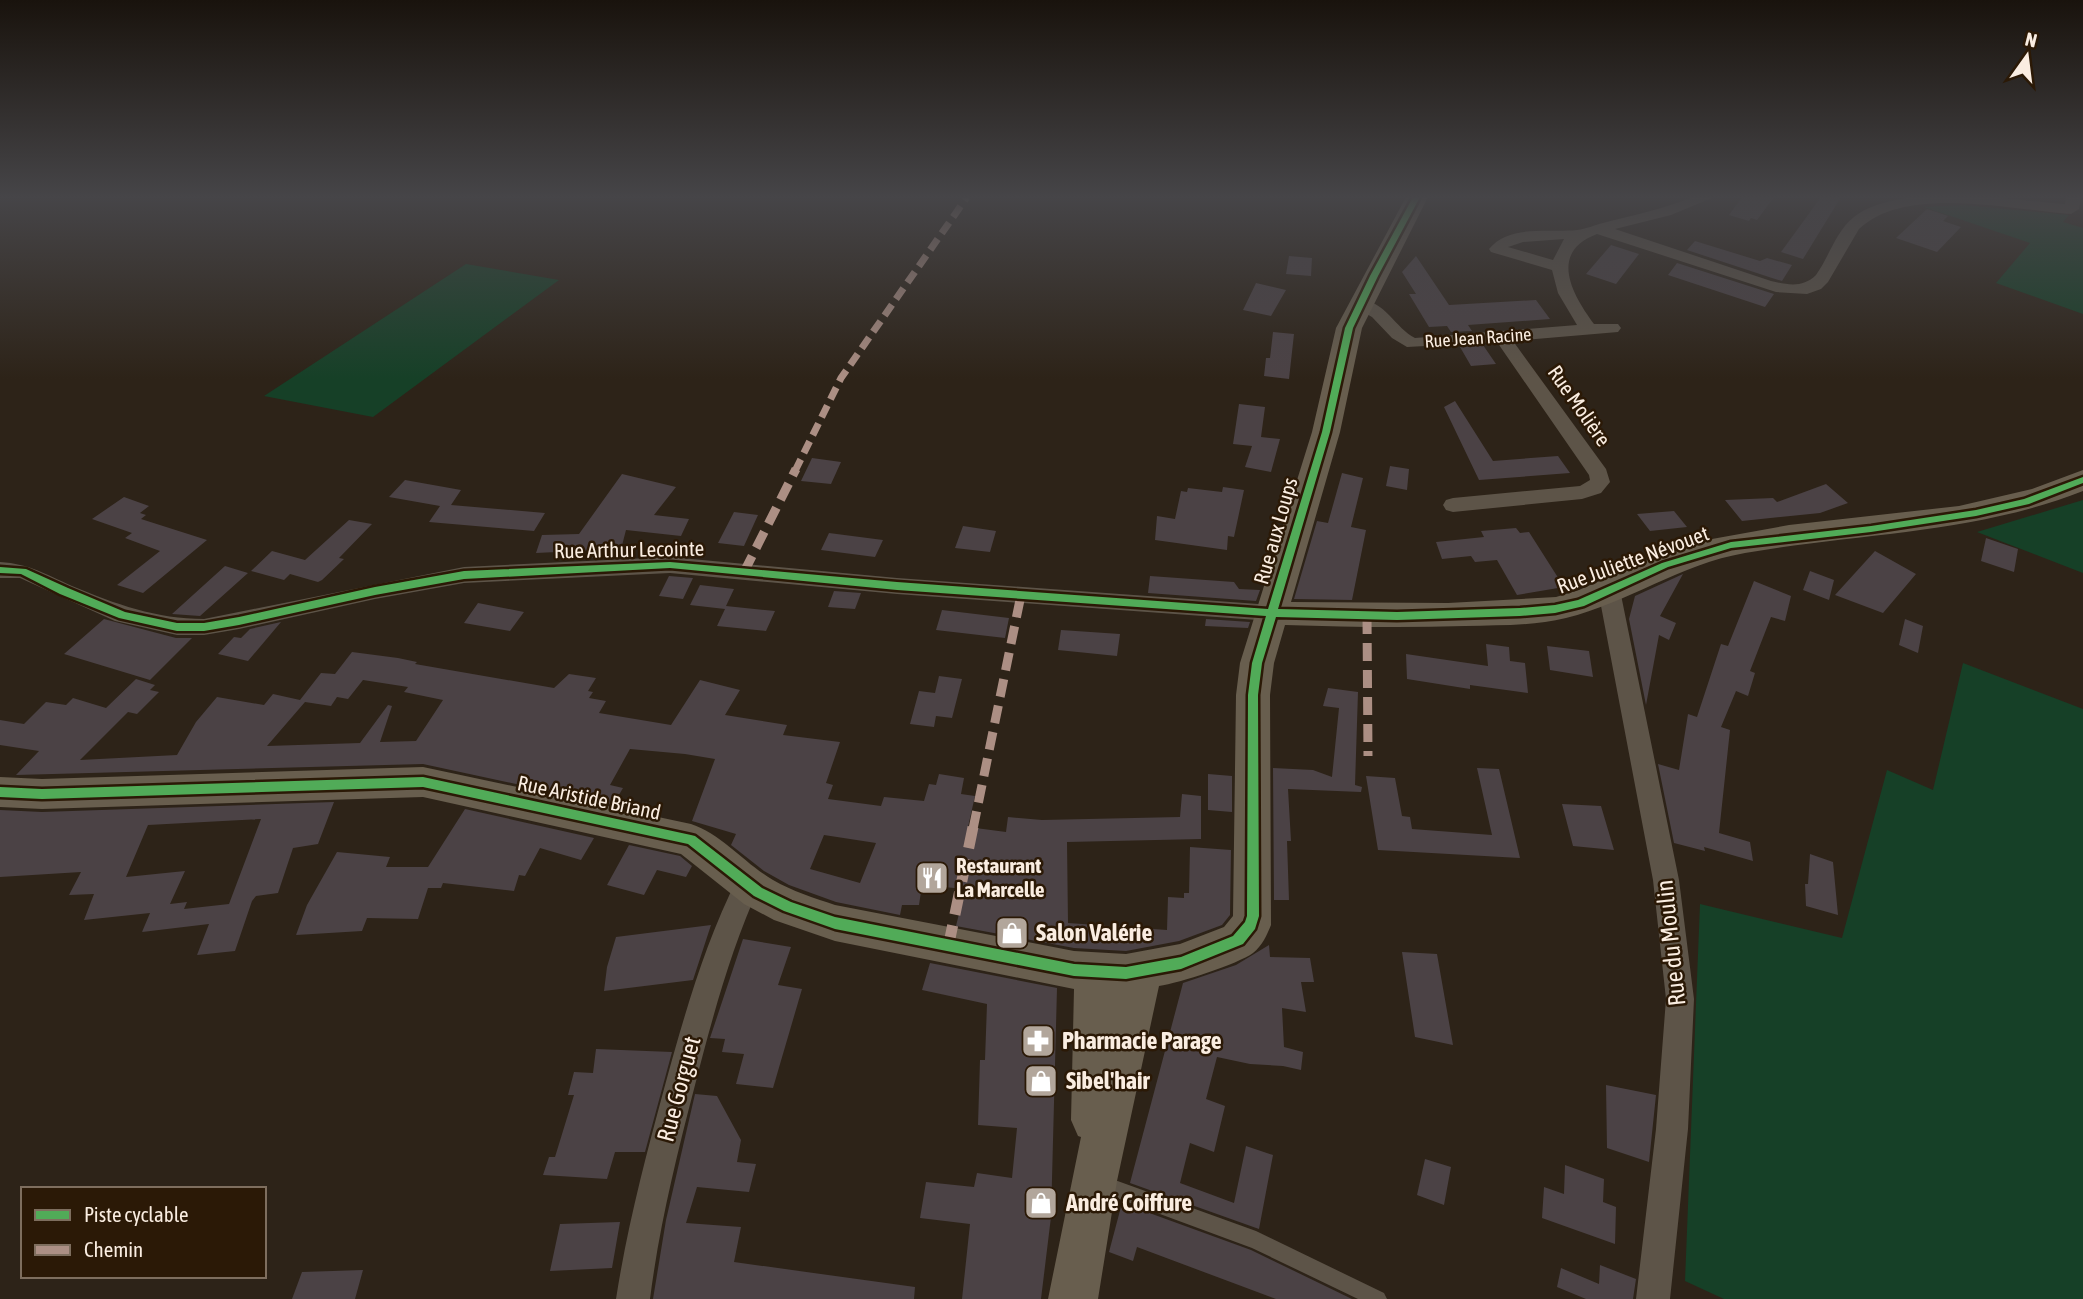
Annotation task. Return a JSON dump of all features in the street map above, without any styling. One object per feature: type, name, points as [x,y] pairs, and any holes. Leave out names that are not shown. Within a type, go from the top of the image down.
[{"type":"street","name":"Rue aux Loups","points":[[1142,971],[1181,963],[1226,947],[1245,934],[1251,925],[1254,901],[1254,684],[1272,613],[1326,432],[1347,335],[1383,258]]},
{"type":"street","points":[[1527,258],[1559,267]]},
{"type":"street","points":[[1562,258],[1559,267],[1566,296],[1589,330]]},
{"type":"street","points":[[1686,258],[1771,285],[1798,290],[1818,284],[1835,258]]},
{"type":"street","name":"Rue Jean Racine","points":[[1359,305],[1382,314],[1398,336],[1413,342],[1612,328]]},
{"type":"street","name":"Rue Molière","points":[[1453,505],[1582,492],[1594,488],[1600,482],[1596,469],[1502,337]]},
{"type":"street","name":"Rue Juliette Névouet","points":[[1272,613],[1397,616],[1539,611],[1580,603],[1665,565],[1731,545],[1976,513],[2026,502],[2083,480]]},
{"type":"street","name":"Rue Arthur Lecointe","points":[[0,570],[23,571],[123,615],[177,627],[205,627],[239,621],[391,587],[464,575],[670,565],[897,586],[1272,613]]},
{"type":"street","name":"Rue du Moulin","points":[[1609,590],[1664,871],[1680,999],[1672,1129],[1653,1299]]},
{"type":"street","name":"Rue Aristide Briand","points":[[0,792],[42,794],[423,782],[691,840],[747,885],[804,914],[865,931],[1050,966],[1095,972],[1142,971]]},
{"type":"street","name":"Rue Gorguet","points":[[633,1299],[653,1189],[690,1047],[725,930],[747,885]]},
{"type":"street","points":[[1073,1299],[1094,1181],[1142,971]]},
{"type":"street","points":[[1094,1181],[1095,972]]},
{"type":"lane","points":[[1094,1181],[1255,1240],[1378,1299]]},
{"type":"green space","points":[[2018,258],[2083,258],[2083,314],[1996,283]]},
{"type":"green space","points":[[466,264],[559,280],[373,417],[264,396]]},
{"type":"green space","points":[[2083,500],[2083,573],[1977,532]]},
{"type":"green space","points":[[1963,663],[2083,709],[2083,1299],[1724,1299],[1685,1281],[1700,904],[1842,938],[1887,770],[1933,790]]},
{"type":"building","points":[[1289,258],[1312,258],[1311,276],[1286,274]]},
{"type":"building","points":[[1417,258],[1449,305],[1536,300],[1550,319],[1468,325],[1472,331],[1451,332],[1447,326],[1429,327],[1409,294],[1416,294],[1402,272]]},
{"type":"building","points":[[1600,258],[1636,258],[1616,284],[1586,274]]},
{"type":"building","points":[[1710,258],[1749,258],[1760,261],[1767,258],[1792,265],[1782,281]]},
{"type":"building","points":[[1677,263],[1774,294],[1765,307],[1668,275]]},
{"type":"building","points":[[1256,283],[1286,290],[1271,316],[1243,310]]},
{"type":"building","points":[[1273,332],[1294,334],[1289,379],[1264,376],[1266,358],[1270,358]]},
{"type":"building","points":[[1483,345],[1496,364],[1471,366],[1460,347]]},
{"type":"building","points":[[1455,401],[1493,461],[1558,456],[1570,473],[1479,480],[1444,407]]},
{"type":"building","points":[[1239,404],[1265,407],[1261,437],[1280,439],[1271,472],[1245,467],[1252,446],[1233,444]]},
{"type":"building","points":[[812,458],[841,462],[831,484],[801,481]]},
{"type":"building","points":[[1390,466],[1409,469],[1407,490],[1386,486]]},
{"type":"building","points":[[1342,473],[1363,478],[1351,527],[1366,530],[1352,600],[1294,599],[1317,521],[1328,523]]},
{"type":"building","points":[[622,474],[676,487],[654,515],[689,519],[681,536],[626,530],[619,557],[592,558],[598,550],[536,553],[542,535],[579,534]]},
{"type":"building","points":[[405,480],[461,490],[451,505],[545,513],[534,531],[429,522],[440,506],[389,497]]},
{"type":"building","points":[[1826,484],[1848,503],[1820,513],[1742,521],[1725,500],[1773,498],[1777,502]]},
{"type":"building","points":[[1223,487],[1244,490],[1234,537],[1228,536],[1227,550],[1155,540],[1157,516],[1175,519],[1181,491],[1187,492],[1188,488],[1222,492]]},
{"type":"building","points":[[124,497],[149,506],[140,513],[146,515],[141,519],[207,540],[143,593],[117,585],[160,551],[125,538],[132,533],[92,519]]},
{"type":"building","points":[[1674,511],[1687,527],[1650,531],[1637,514]]},
{"type":"building","points":[[734,512],[758,515],[744,546],[718,543]]},
{"type":"building","points":[[349,520],[372,524],[339,558],[344,559],[322,580],[318,582],[290,574],[284,580],[251,571],[272,551],[305,560]]},
{"type":"building","points":[[963,526],[996,531],[990,552],[955,548]]},
{"type":"building","points":[[1516,528],[1520,533],[1529,532],[1564,587],[1517,595],[1497,560],[1475,562],[1471,556],[1442,559],[1436,542],[1484,537],[1481,531]]},
{"type":"building","points":[[829,533],[883,540],[875,557],[821,550]]},
{"type":"building","points":[[1986,538],[2018,549],[2014,572],[1981,561]]},
{"type":"building","points":[[1875,551],[1916,574],[1883,613],[1835,595]]},
{"type":"building","points":[[225,566],[248,573],[200,616],[172,614]]},
{"type":"building","points":[[1810,571],[1834,580],[1829,600],[1803,590]]},
{"type":"building","points":[[1683,574],[1660,616],[1676,623],[1669,640],[1659,635],[1646,705],[1629,619],[1635,596]]},
{"type":"building","points":[[669,576],[693,578],[683,599],[659,596]]},
{"type":"building","points":[[1150,576],[1234,582],[1239,589],[1260,590],[1256,601],[1148,593]]},
{"type":"building","points":[[1754,581],[1791,596],[1785,621],[1771,617],[1750,671],[1755,673],[1748,696],[1736,691],[1721,727],[1730,730],[1719,833],[1750,842],[1753,861],[1704,847],[1705,851],[1674,843],[1658,764],[1679,770],[1688,714],[1697,717],[1721,644],[1728,646]]},
{"type":"building","points":[[700,585],[734,589],[726,606],[775,611],[766,631],[717,626],[725,609],[690,605]]},
{"type":"building","points":[[834,591],[861,593],[855,609],[828,607]]},
{"type":"building","points":[[478,603],[524,612],[510,631],[464,623]]},
{"type":"building","points":[[942,610],[1009,618],[1005,638],[936,630]]},
{"type":"building","points":[[104,619],[176,638],[192,638],[150,680],[64,654]]},
{"type":"building","points":[[1206,619],[1250,622],[1248,628],[1205,626]]},
{"type":"building","points":[[1905,619],[1923,626],[1918,653],[1899,645]]},
{"type":"building","points":[[281,622],[248,661],[218,654],[234,637],[241,638],[250,629]]},
{"type":"building","points":[[1061,630],[1120,634],[1117,656],[1058,650]]},
{"type":"building","points":[[1486,644],[1509,647],[1510,661],[1525,663],[1528,693],[1470,685],[1470,689],[1407,679],[1406,654],[1488,666]]},
{"type":"building","points":[[1547,646],[1589,651],[1593,677],[1550,670]]},
{"type":"building","points":[[352,652],[398,658],[417,662],[415,664],[554,688],[569,674],[596,678],[588,691],[593,692],[589,698],[606,701],[599,713],[671,725],[700,680],[740,690],[725,715],[787,725],[783,735],[840,742],[826,783],[833,785],[828,799],[881,806],[884,797],[924,801],[929,784],[936,785],[939,774],[964,778],[961,794],[975,796],[968,827],[1006,832],[1008,817],[1042,820],[1180,817],[1182,794],[1201,796],[1201,839],[1067,842],[1068,923],[1167,930],[1168,897],[1184,898],[1184,893],[1189,893],[1190,847],[1231,850],[1230,915],[1222,925],[1179,941],[1126,951],[1074,948],[956,926],[965,889],[922,885],[919,905],[902,905],[900,915],[836,902],[789,885],[764,871],[731,845],[736,834],[692,821],[715,759],[685,754],[630,749],[610,785],[623,788],[613,805],[423,764],[16,775],[39,751],[0,745],[0,720],[24,724],[46,702],[66,705],[73,698],[106,708],[136,679],[155,685],[150,690],[159,692],[137,714],[128,712],[80,760],[177,755],[196,722],[217,697],[264,705],[273,694],[300,700],[321,673],[335,674]],"holes":[[[363,680],[408,687],[404,692],[443,700],[416,741],[380,742],[392,706],[388,705],[360,743],[267,746],[305,702],[331,706],[337,697],[348,699]],[[824,835],[876,843],[860,883],[810,869]]]},
{"type":"building","points":[[939,676],[962,679],[952,718],[936,716],[934,727],[910,724],[919,691],[935,693]]},
{"type":"building","points":[[1328,688],[1358,692],[1355,785],[1362,787],[1361,792],[1288,789],[1291,841],[1287,841],[1289,900],[1274,900],[1273,768],[1313,770],[1332,777],[1339,708],[1323,706]]},
{"type":"building","points":[[1477,768],[1499,769],[1520,858],[1378,850],[1366,776],[1395,778],[1402,816],[1410,817],[1412,829],[1492,835]]},
{"type":"building","points":[[1208,774],[1232,776],[1232,812],[1208,810]]},
{"type":"building","points":[[334,802],[318,844],[293,848],[278,893],[256,896],[252,901],[235,951],[197,955],[209,924],[142,932],[150,913],[84,920],[94,894],[69,895],[81,872],[0,877],[0,810],[42,812]],"holes":[[[261,819],[229,904],[184,909],[187,902],[170,904],[185,871],[126,877],[148,825]]]},
{"type":"building","points":[[1562,804],[1601,806],[1614,850],[1573,846]]},
{"type":"building","points":[[465,809],[594,838],[581,860],[540,848],[525,876],[519,875],[514,891],[443,883],[441,888],[428,888],[418,919],[367,918],[362,931],[296,935],[307,905],[337,852],[390,857],[386,867],[428,867]]},
{"type":"building","points":[[629,845],[680,856],[692,866],[686,877],[657,870],[644,895],[607,885]]},
{"type":"building","points":[[1810,854],[1833,862],[1838,915],[1806,906],[1805,884],[1808,884]]},
{"type":"building","points":[[711,925],[693,980],[604,991],[607,967],[616,937]]},
{"type":"building","points":[[743,939],[791,947],[778,985],[802,989],[773,1088],[736,1084],[744,1054],[722,1052],[725,1039],[710,1038]]},
{"type":"building","points":[[1269,945],[1270,957],[1310,958],[1314,982],[1301,982],[1306,1012],[1282,1008],[1284,1047],[1303,1052],[1301,1070],[1217,1057],[1206,1099],[1225,1106],[1214,1152],[1190,1143],[1180,1183],[1234,1203],[1246,1146],[1273,1155],[1259,1229],[1130,1183],[1183,983],[1236,965]]},
{"type":"building","points":[[1402,952],[1437,954],[1453,1045],[1415,1037]]},
{"type":"building","points":[[930,963],[1057,988],[1051,1217],[1041,1299],[962,1299],[970,1224],[920,1218],[926,1182],[974,1187],[977,1173],[1012,1178],[1017,1128],[978,1125],[980,1060],[985,1060],[987,1004],[922,990]]},
{"type":"building","points":[[596,1049],[672,1052],[645,1152],[615,1152],[607,1179],[543,1175],[549,1157],[555,1157],[574,1095],[568,1095],[574,1072],[593,1073]]},
{"type":"building","points":[[1606,1085],[1656,1095],[1649,1162],[1607,1148]]},
{"type":"building","points":[[695,1094],[717,1096],[741,1140],[737,1162],[756,1164],[749,1192],[697,1187],[686,1223],[741,1227],[734,1262],[915,1287],[914,1299],[653,1299],[666,1220]]},
{"type":"building","points":[[1425,1159],[1451,1167],[1444,1205],[1417,1195]]},
{"type":"building","points":[[1565,1165],[1604,1179],[1603,1202],[1616,1207],[1615,1244],[1542,1218],[1544,1187],[1564,1194]]},
{"type":"building","points":[[1122,1203],[1251,1250],[1352,1299],[1276,1299],[1137,1247],[1133,1261],[1109,1252]]},
{"type":"building","points":[[620,1222],[612,1268],[550,1271],[560,1224]]},
{"type":"building","points":[[1600,1265],[1636,1279],[1633,1299],[1586,1299],[1557,1287],[1561,1268],[1599,1284]]},
{"type":"building","points":[[363,1270],[355,1299],[292,1299],[302,1272]]},
{"type":"marked path","points":[[744,572],[841,378],[925,258]]},
{"type":"marked path","points":[[948,948],[1021,595]]},
{"type":"marked path","points":[[1367,616],[1368,756]]},
{"type":"cycle path","points":[[0,792],[42,794],[423,782],[691,840],[758,892],[788,907],[835,923],[1074,970],[1126,973],[1181,963],[1238,940],[1251,925],[1253,695],[1257,663],[1326,432],[1349,328],[1384,258]]},
{"type":"cycle path","points":[[0,570],[23,571],[123,615],[177,627],[204,627],[239,621],[375,591],[464,575],[670,565],[897,586],[1272,613],[1397,616],[1520,612],[1555,609],[1580,603],[1665,565],[1731,545],[1871,529],[1976,513],[2026,502],[2083,480]]},
{"type":"place","name":"Restaurant La Marcelle","points":[[932,878]]},
{"type":"place","name":"Salon Valérie","points":[[1012,933]]},
{"type":"place","name":"Pharmacie Parage","points":[[1038,1041]]},
{"type":"place","name":"Sibel'hair","points":[[1041,1081]]},
{"type":"place","name":"André Coiffure","points":[[1041,1203]]}]
